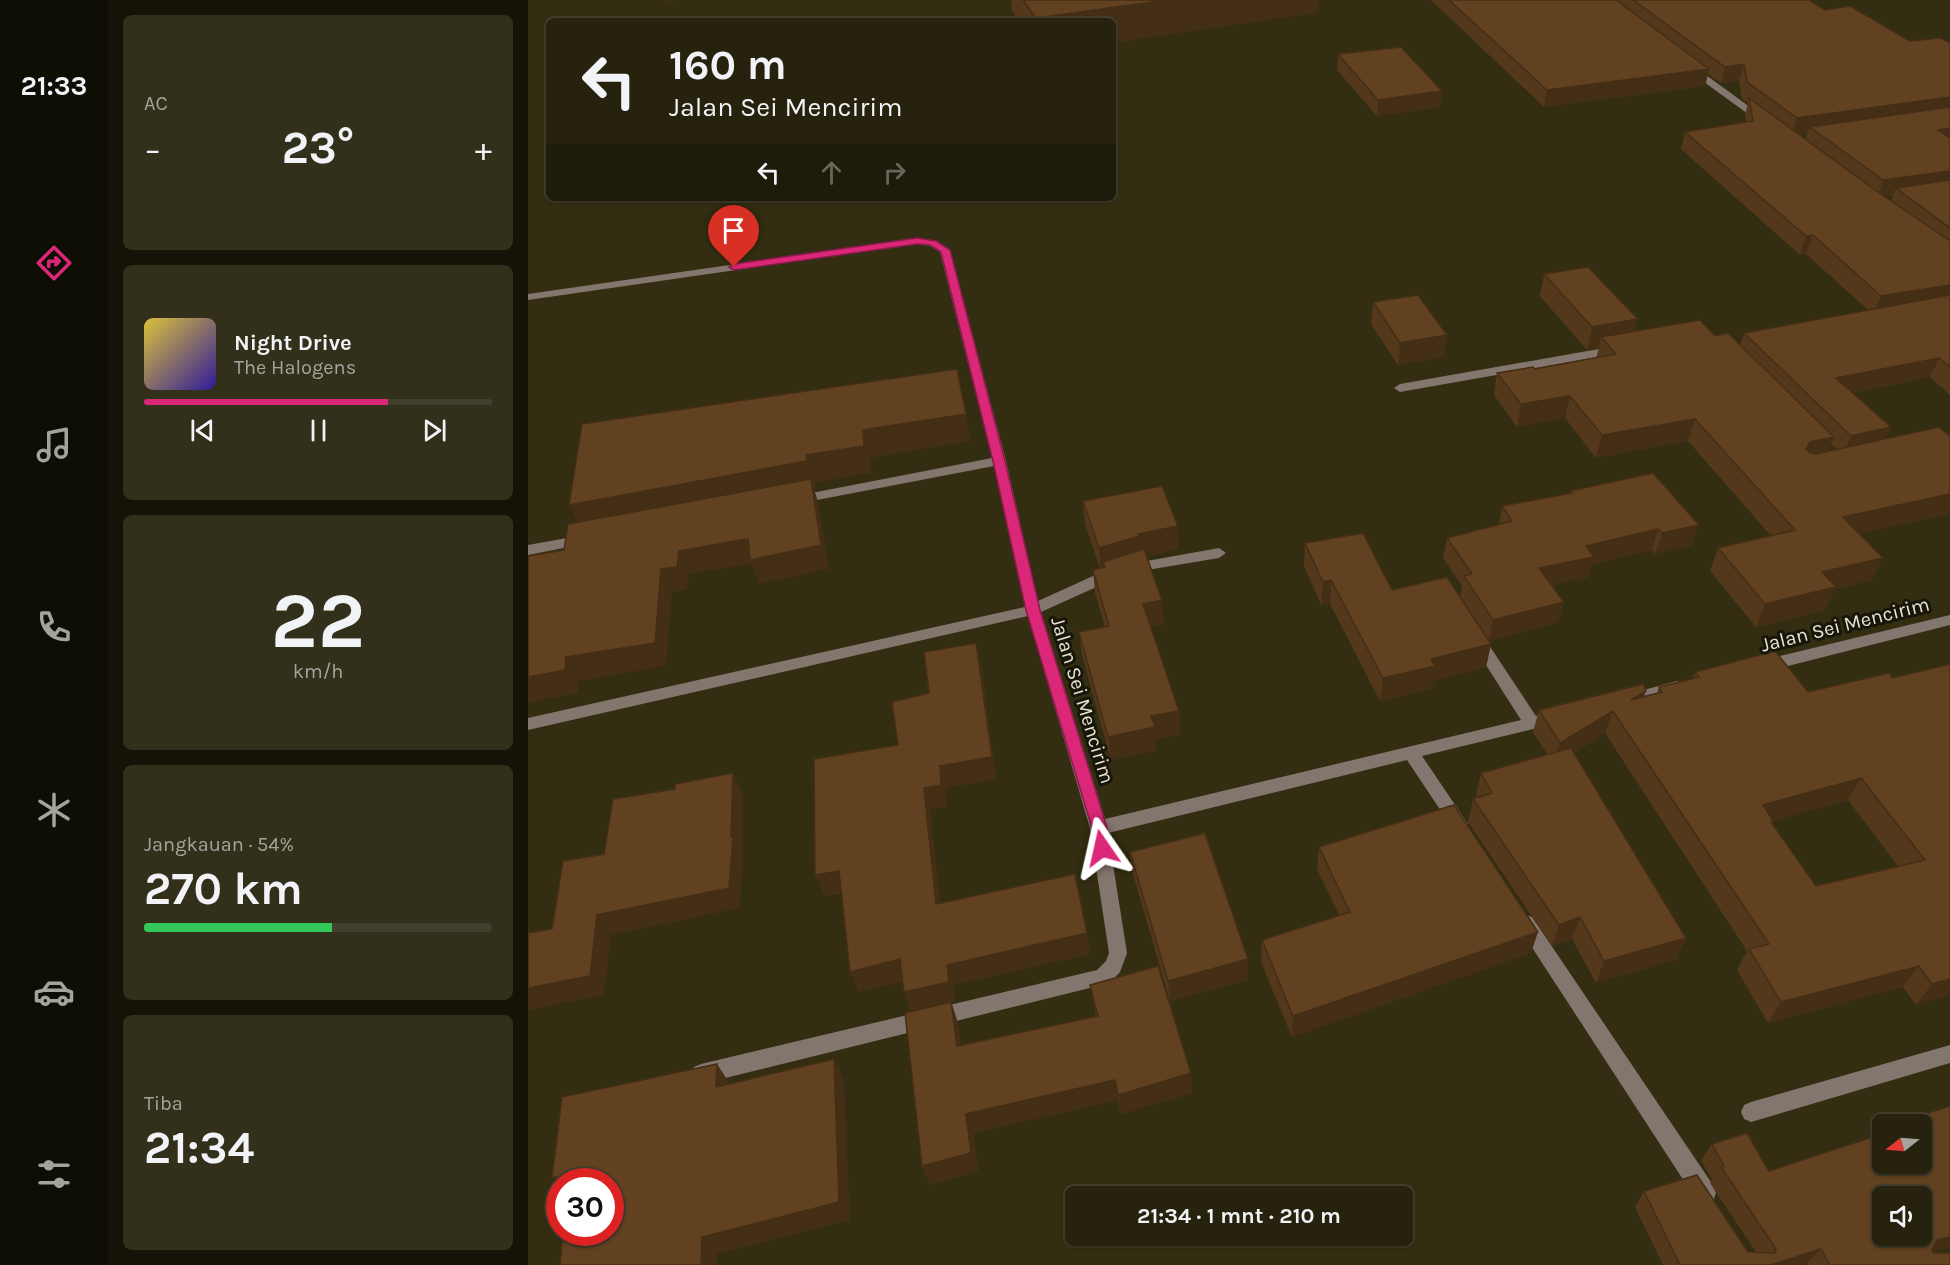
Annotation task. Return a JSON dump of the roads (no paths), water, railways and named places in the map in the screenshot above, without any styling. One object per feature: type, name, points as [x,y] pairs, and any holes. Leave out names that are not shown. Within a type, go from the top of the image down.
[{"type":"street","points":[[1686,64],[1771,127]]},
{"type":"street","name":"Jalan Sei Mencirim","points":[[528,297],[917,241],[933,243],[945,250],[999,461],[1033,610],[1099,828],[1118,953],[1113,966],[1103,977],[684,1078]]},
{"type":"street","points":[[1400,388],[1628,348]]},
{"type":"street","points":[[787,501],[999,461]]},
{"type":"street","points":[[528,550],[599,537]]},
{"type":"street","points":[[528,724],[1033,610],[1098,580],[1146,566],[1220,553]]},
{"type":"street","name":"Jalan Sei Mencirim","points":[[1753,669],[1950,620]]},
{"type":"street","points":[[1469,626],[1532,723]]},
{"type":"street","points":[[1613,703],[1695,683]]},
{"type":"street","points":[[1099,828],[1567,715]]},
{"type":"street","points":[[1412,754],[1471,842]]},
{"type":"street","points":[[1517,910],[1716,1210]]},
{"type":"street","points":[[1751,1112],[1950,1054]]}]
